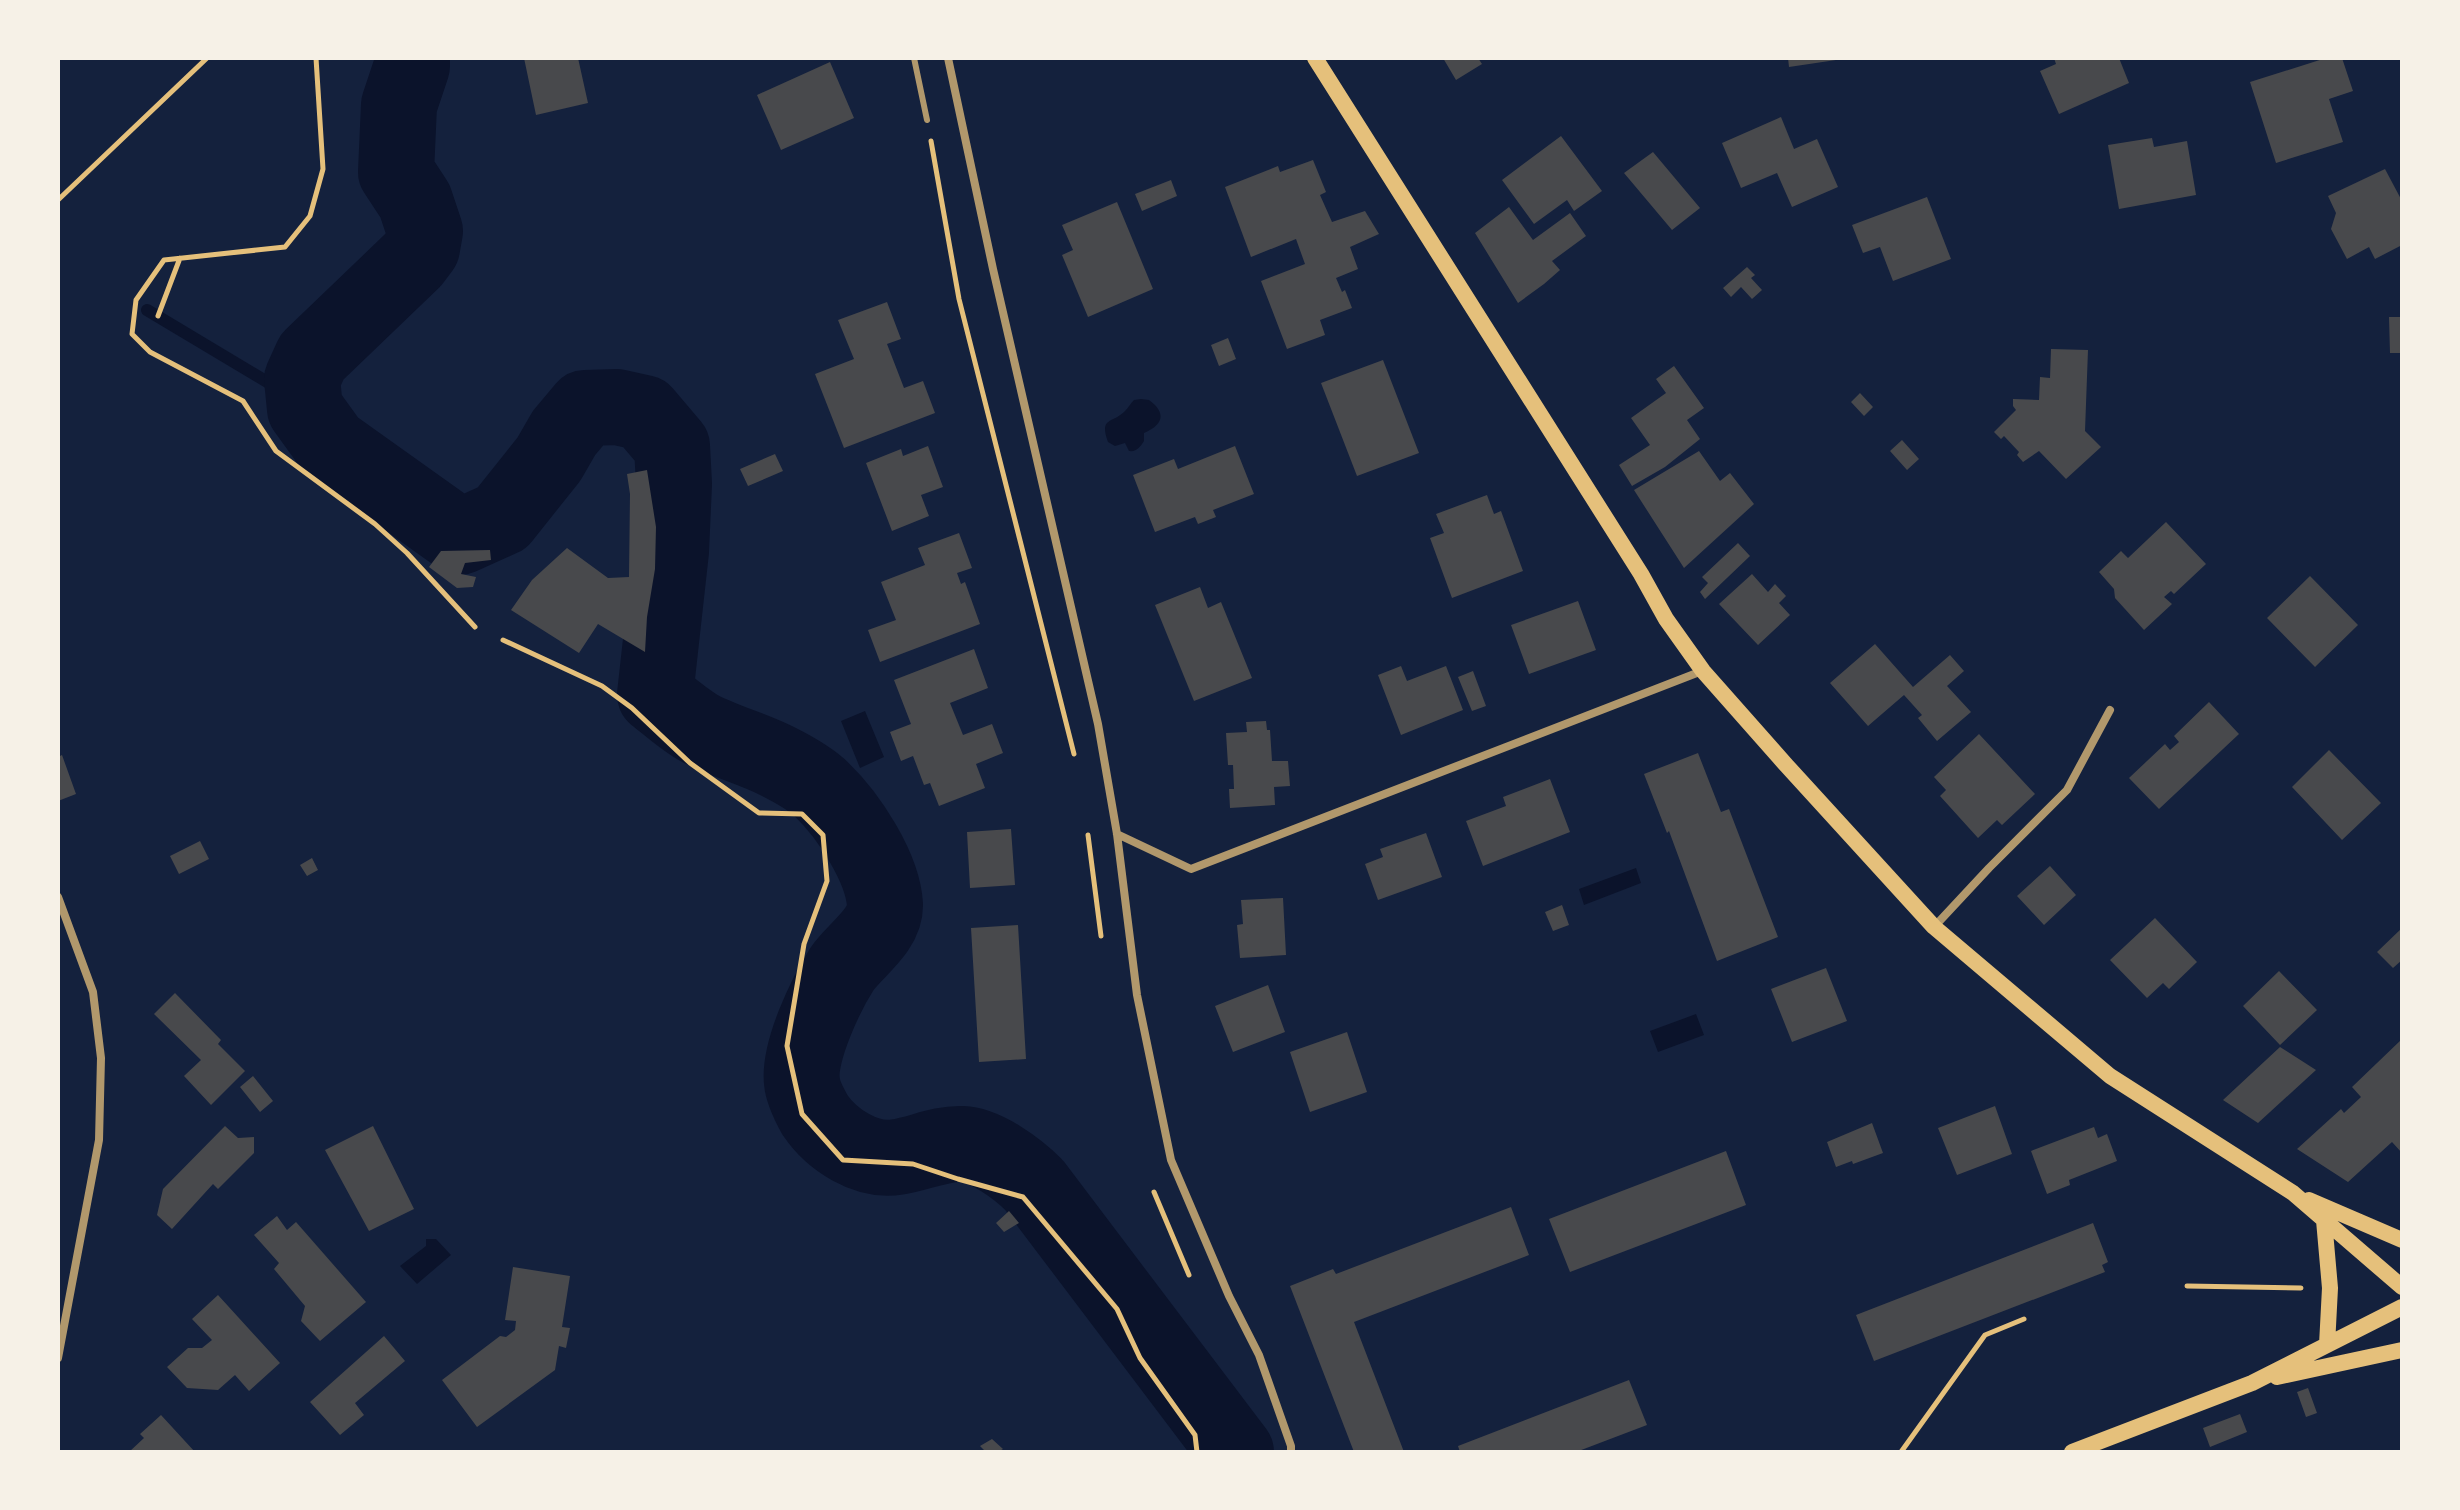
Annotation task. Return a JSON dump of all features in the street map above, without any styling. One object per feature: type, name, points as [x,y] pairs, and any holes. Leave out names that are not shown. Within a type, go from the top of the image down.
[{"type":"main road","points":[[1315,58],[1633,561],[1666,619],[1703,671],[1787,766],[1934,927],[2110,1076],[2293,1193],[2402,1287]]},
{"type":"main road","points":[[2293,1193],[2402,1240]]},
{"type":"main road","points":[[2324,1220],[2330,1288],[2327,1345]]},
{"type":"main road","points":[[2072,1452],[2252,1383],[2402,1307]]},
{"type":"main road","points":[[2252,1383],[2402,1350]]},
{"type":"street","points":[[948,58],[1098,724],[1117,834],[1137,995],[1171,1160],[1229,1296],[1259,1355],[1291,1452]]},
{"type":"street","points":[[1117,834],[1191,869],[1703,671]]},
{"type":"street","points":[[1934,927],[2067,790],[2110,710]]},
{"type":"street","points":[[58,897],[93,992],[101,1058],[99,1140],[58,1358]]},
{"type":"lane","points":[[914,58],[927,120]]},
{"type":"path","points":[[58,200],[207,58]]},
{"type":"path","points":[[316,58],[323,169],[310,216],[285,247],[164,260],[136,300],[132,334],[150,352],[243,401],[276,451],[375,524],[407,553],[475,627]]},
{"type":"path","points":[[927,120],[959,299],[1074,756]]},
{"type":"path","points":[[158,316],[180,257]]},
{"type":"path","points":[[503,640],[602,686],[632,708],[690,763],[759,813],[802,814],[823,835],[827,881],[804,944],[787,1046],[802,1114],[843,1160],[913,1164],[1023,1197],[1117,1309],[1140,1358],[1195,1435],[1197,1452]]},
{"type":"path","points":[[1088,833],[1103,948]]},
{"type":"path","points":[[1150,1180],[1191,1279]]},
{"type":"path","points":[[2187,1286],[2330,1288]]},
{"type":"path","points":[[1901,1452],[1985,1335],[2024,1319]]},
{"type":"water","points":[[1141,399],[1155,405],[1160,418],[1155,426],[1144,433],[1140,447],[1129,451],[1125,443],[1115,446],[1108,442],[1105,428],[1108,422],[1125,411],[1134,400]]},
{"type":"water","points":[[865,711],[884,757],[860,768],[841,721]]},
{"type":"water","points":[[1636,868],[1641,883],[1584,905],[1579,889]]},
{"type":"water","points":[[1696,1014],[1704,1035],[1658,1052],[1650,1031]]},
{"type":"water","points":[[426,1239],[436,1239],[451,1255],[417,1284],[400,1266],[426,1246]]},
{"type":"building","points":[[524,58],[578,58],[588,103],[536,115]]},
{"type":"building","points":[[1443,58],[1478,58],[1482,64],[1456,80]]},
{"type":"building","points":[[1788,58],[1836,58],[1836,60],[1789,67]]},
{"type":"building","points":[[2054,58],[2119,58],[2129,83],[2059,114],[2040,71],[2056,64]]},
{"type":"building","points":[[2326,58],[2342,58],[2353,91],[2329,99],[2343,142],[2276,163],[2250,82]]},
{"type":"building","points":[[830,62],[854,118],[781,150],[757,95]]},
{"type":"building","points":[[1781,117],[1794,149],[1817,139],[1838,187],[1792,207],[1777,173],[1741,188],[1722,143]]},
{"type":"building","points":[[1561,136],[1602,191],[1574,211],[1567,200],[1534,224],[1502,180]]},
{"type":"building","points":[[2152,138],[2154,147],[2187,141],[2196,195],[2119,209],[2108,145]]},
{"type":"building","points":[[1653,152],[1700,208],[1672,230],[1624,173]]},
{"type":"building","points":[[1313,160],[1326,192],[1320,195],[1332,222],[1365,211],[1379,234],[1350,247],[1358,269],[1336,278],[1352,308],[1320,320],[1325,335],[1287,349],[1261,281],[1305,264],[1296,239],[1251,257],[1225,187],[1278,166],[1280,172]]},
{"type":"building","points":[[2385,169],[2402,201],[2402,245],[2375,259],[2369,247],[2347,259],[2331,229],[2336,213],[2328,196]]},
{"type":"building","points":[[1171,180],[1177,196],[1142,211],[1135,194]]},
{"type":"building","points":[[1927,197],[1951,259],[1893,281],[1880,247],[1863,253],[1852,225]]},
{"type":"building","points":[[1117,202],[1153,289],[1088,317],[1062,255],[1073,250],[1062,225]]},
{"type":"building","points":[[1509,207],[1533,240],[1570,213],[1586,236],[1552,261],[1560,270],[1518,303],[1475,233]]},
{"type":"building","points":[[1747,267],[1755,275],[1751,278],[1762,290],[1752,299],[1741,287],[1731,297],[1723,288]]},
{"type":"building","points":[[887,302],[901,339],[887,344],[904,388],[923,381],[935,413],[844,448],[815,374],[854,359],[838,320]]},
{"type":"building","points":[[2389,317],[2402,317],[2402,353],[2390,353]]},
{"type":"building","points":[[1228,338],[1236,359],[1219,366],[1211,345]]},
{"type":"building","points":[[2051,349],[2088,350],[2085,431],[2101,447],[2066,479],[2039,451],[2023,462],[2017,455],[2019,452],[2004,436],[2001,439],[1994,432],[2016,410],[2013,399],[2039,400],[2040,377],[2050,378]]},
{"type":"building","points":[[1383,360],[1419,453],[1357,476],[1321,383]]},
{"type":"building","points":[[1674,366],[1704,408],[1687,420],[1700,439],[1665,467],[1632,486],[1619,465],[1650,445],[1631,418],[1666,393],[1656,379]]},
{"type":"building","points":[[1860,393],[1873,407],[1864,416],[1851,402]]},
{"type":"building","points":[[1902,440],[1919,459],[1907,470],[1890,451]]},
{"type":"building","points":[[928,446],[943,487],[921,495],[929,516],[892,531],[866,463],[901,449],[903,456]]},
{"type":"building","points":[[1235,446],[1254,494],[1213,510],[1216,517],[1198,524],[1195,517],[1155,532],[1133,475],[1174,459],[1178,469]]},
{"type":"building","points":[[1699,451],[1720,481],[1730,473],[1754,504],[1684,568],[1634,490]]},
{"type":"building","points":[[775,454],[783,471],[748,486],[740,469]]},
{"type":"building","points":[[647,470],[656,527],[655,569],[645,652],[598,624],[579,653],[511,610],[532,580],[567,548],[608,578],[629,577],[630,494],[627,474]]},
{"type":"building","points":[[1487,495],[1494,514],[1501,511],[1523,571],[1452,598],[1430,538],[1444,533],[1436,514]]},
{"type":"building","points":[[2166,522],[2206,564],[2174,594],[2171,591],[2164,597],[2172,604],[2144,630],[2115,598],[2114,589],[2099,572],[2121,551],[2128,558]]},
{"type":"building","points":[[959,533],[972,568],[957,573],[961,584],[965,582],[980,624],[880,662],[868,630],[896,620],[881,582],[925,565],[918,548]]},
{"type":"building","points":[[1738,543],[1750,556],[1705,599],[1700,592],[1708,583],[1702,577]]},
{"type":"building","points":[[490,550],[491,560],[465,563],[461,574],[476,577],[473,587],[457,588],[429,567],[441,551]]},
{"type":"building","points":[[1752,574],[1768,592],[1775,584],[1786,596],[1779,603],[1790,615],[1758,645],[1719,604]]},
{"type":"building","points":[[2310,576],[2358,625],[2315,667],[2267,618]]},
{"type":"building","points":[[1200,587],[1208,608],[1221,602],[1252,678],[1194,701],[1155,605]]},
{"type":"building","points":[[1578,601],[1596,650],[1529,674],[1511,625]]},
{"type":"building","points":[[1875,644],[1913,687],[1950,655],[1964,671],[1947,686],[1971,712],[1937,741],[1918,718],[1922,715],[1904,695],[1868,726],[1830,683]]},
{"type":"building","points":[[974,649],[988,688],[950,703],[963,735],[992,724],[1003,753],[976,764],[985,788],[939,806],[930,783],[924,785],[913,756],[901,761],[890,732],[911,724],[894,680]]},
{"type":"building","points":[[1401,666],[1407,681],[1446,666],[1463,710],[1401,735],[1378,675]]},
{"type":"building","points":[[1473,671],[1486,706],[1472,711],[1458,677]]},
{"type":"building","points":[[2209,702],[2239,734],[2159,809],[2129,778],[2165,744],[2170,750],[2179,742],[2174,736]]},
{"type":"building","points":[[1266,721],[1267,730],[1270,730],[1272,761],[1288,761],[1290,786],[1274,787],[1275,805],[1230,808],[1229,789],[1234,789],[1233,765],[1228,765],[1226,733],[1247,732],[1246,722]]},
{"type":"building","points":[[1979,734],[2035,794],[2002,825],[1997,820],[1978,838],[1940,796],[1946,790],[1934,777]]},
{"type":"building","points":[[2329,750],[2381,803],[2342,840],[2292,787]]},
{"type":"building","points":[[1698,753],[1721,812],[1729,809],[1778,937],[1717,961],[1669,831],[1667,833],[1644,774]]},
{"type":"building","points":[[62,755],[76,794],[58,801],[58,757]]},
{"type":"building","points":[[1550,779],[1570,832],[1483,866],[1466,821],[1506,806],[1503,797]]},
{"type":"building","points":[[1011,829],[1015,885],[970,888],[967,832]]},
{"type":"building","points":[[1426,833],[1442,877],[1378,900],[1365,864],[1383,857],[1380,849]]},
{"type":"building","points":[[200,841],[209,859],[179,874],[170,856]]},
{"type":"building","points":[[312,858],[318,870],[307,876],[300,865]]},
{"type":"building","points":[[2050,866],[2076,895],[2044,925],[2017,896]]},
{"type":"building","points":[[1283,898],[1286,955],[1240,958],[1237,925],[1243,924],[1241,900]]},
{"type":"building","points":[[1562,905],[1569,925],[1553,931],[1545,912]]},
{"type":"building","points":[[2155,918],[2197,962],[2169,989],[2163,983],[2147,998],[2110,960]]},
{"type":"building","points":[[1018,925],[1026,1059],[979,1062],[971,928]]},
{"type":"building","points":[[2402,928],[2402,960],[2393,968],[2377,952]]},
{"type":"building","points":[[1826,968],[1847,1021],[1792,1042],[1771,989]]},
{"type":"building","points":[[2279,971],[2317,1010],[2280,1045],[2243,1006]]},
{"type":"building","points":[[1268,985],[1285,1032],[1233,1052],[1215,1006]]},
{"type":"building","points":[[175,993],[221,1040],[218,1044],[245,1071],[211,1105],[184,1076],[201,1060],[154,1014]]},
{"type":"building","points":[[1347,1032],[1367,1092],[1310,1112],[1290,1052]]},
{"type":"building","points":[[2402,1039],[2402,1153],[2392,1142],[2348,1182],[2297,1149],[2341,1109],[2344,1113],[2361,1097],[2352,1087]]},
{"type":"building","points":[[2280,1047],[2316,1070],[2258,1123],[2223,1100]]},
{"type":"building","points":[[253,1076],[273,1101],[260,1112],[240,1087]]},
{"type":"building","points":[[1995,1106],[2012,1154],[1957,1175],[1938,1128]]},
{"type":"building","points":[[1872,1123],[1883,1153],[1836,1167],[1827,1142]]},
{"type":"building","points":[[225,1126],[238,1138],[254,1137],[254,1153],[218,1189],[213,1184],[172,1229],[157,1215],[163,1189]]},
{"type":"building","points":[[373,1126],[414,1209],[369,1231],[325,1150]]},
{"type":"building","points":[[2094,1127],[2098,1138],[2107,1134],[2117,1161],[2069,1180],[2070,1185],[2047,1194],[2031,1151]]},
{"type":"building","points":[[1726,1151],[1746,1205],[1570,1272],[1549,1219]]},
{"type":"building","points":[[1511,1207],[1529,1255],[1354,1322],[1404,1452],[1354,1452],[1290,1286],[1333,1269],[1336,1274]]},
{"type":"building","points":[[1009,1211],[1019,1223],[1004,1232],[996,1223]]},
{"type":"building","points":[[277,1216],[287,1230],[296,1222],[366,1302],[320,1341],[301,1321],[305,1306],[274,1269],[279,1263],[254,1235]]},
{"type":"building","points":[[2093,1223],[2108,1262],[2102,1265],[2105,1272],[1874,1361],[1856,1315]]},
{"type":"building","points":[[513,1267],[570,1276],[562,1327],[570,1328],[566,1348],[559,1346],[555,1370],[477,1427],[442,1380],[500,1336],[506,1337],[515,1330],[516,1321],[505,1320]]},
{"type":"building","points":[[218,1295],[280,1363],[249,1391],[235,1375],[218,1390],[187,1388],[167,1367],[188,1348],[202,1348],[212,1340],[192,1319]]},
{"type":"building","points":[[384,1336],[405,1361],[355,1403],[364,1415],[340,1435],[310,1402]]},
{"type":"building","points":[[1629,1380],[1647,1425],[1576,1452],[1460,1452],[1458,1446]]},
{"type":"building","points":[[2308,1388],[2317,1413],[2306,1417],[2297,1392]]},
{"type":"building","points":[[2240,1414],[2247,1432],[2210,1447],[2203,1428]]},
{"type":"building","points":[[161,1415],[195,1452],[129,1452],[144,1438],[140,1434]]},
{"type":"building","points":[[992,1439],[1003,1449],[986,1452],[980,1446]]},
{"type":"waterway","points":[[412,58],[399,105],[396,172],[415,201],[425,231],[422,248],[312,357],[302,379],[305,409],[331,445],[460,537],[502,518],[585,408],[617,407],[644,413],[672,446],[674,484],[671,551],[655,695],[699,728],[777,761],[817,786],[843,814],[863,843],[883,891],[885,905],[880,923],[847,962],[828,993],[804,1055],[802,1082],[815,1115],[840,1141],[874,1156],[897,1157],[962,1144],[991,1153],[1019,1172],[1034,1185],[1236,1452]]},
{"type":"waterway","points":[[147,310],[304,404]]}]
